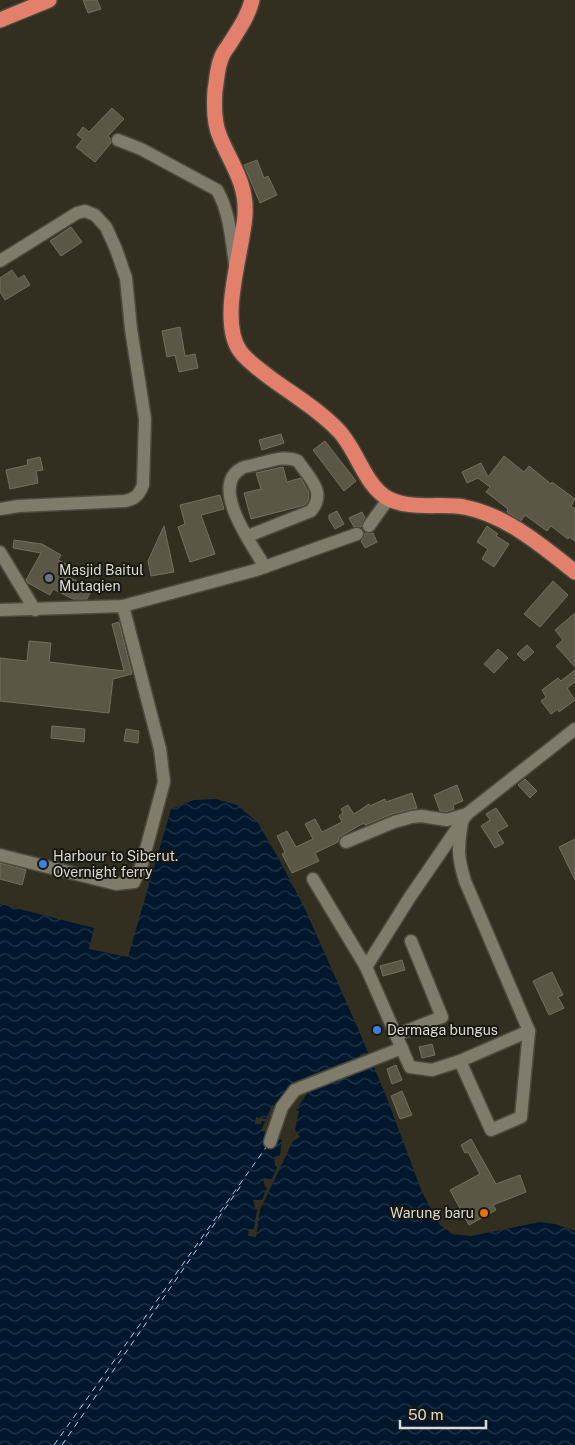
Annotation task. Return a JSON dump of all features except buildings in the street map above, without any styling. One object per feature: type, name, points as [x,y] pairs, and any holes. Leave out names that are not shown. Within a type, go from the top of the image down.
[{"type":"highway","points":[[0,20],[49,0]]},
{"type":"highway","points":[[252,0],[249,13],[221,58],[215,92],[219,135],[237,169],[243,190],[245,214],[235,269],[231,317],[233,335],[239,350],[257,367],[330,422],[345,436],[375,488],[389,498],[405,503],[461,506],[480,510],[500,519],[538,544],[575,572]]},
{"type":"street","points":[[118,140],[141,149],[217,190],[226,210],[235,269]]},
{"type":"street","points":[[0,261],[77,213],[95,214],[106,227],[126,278],[131,329],[145,418],[143,485],[134,499],[125,502],[37,505],[0,509]]},
{"type":"street","points":[[248,536],[311,511],[317,505],[319,497],[317,490],[298,461],[285,458],[242,468],[235,474],[231,483],[229,494],[231,506],[265,567]]},
{"type":"street","points":[[369,526],[389,498]]},
{"type":"street","points":[[0,610],[127,605],[265,567],[357,534]]},
{"type":"street","points":[[0,552],[35,610]]},
{"type":"street","points":[[0,854],[116,884],[134,882],[142,864],[164,782],[160,749],[127,605]]},
{"type":"street","points":[[366,967],[410,896],[464,818],[575,728]]},
{"type":"street","points":[[346,842],[394,822],[412,817],[421,816],[448,820],[464,818]]},
{"type":"street","points":[[460,1061],[491,1130],[521,1117],[529,1031],[465,881],[459,860],[458,848],[464,818]]},
{"type":"street","points":[[313,879],[366,967],[410,1067],[432,1070],[460,1061],[529,1031]]},
{"type":"street","points":[[396,1035],[442,1017],[411,941]]},
{"type":"street","points":[[270,1142],[282,1107],[295,1090],[402,1048]]},
{"type":"water","points":[[216,799],[237,805],[258,823],[280,861],[306,911],[359,1031],[422,1192],[440,1225],[453,1234],[471,1236],[540,1222],[555,1224],[575,1231],[575,1445],[0,1445],[0,904],[94,928],[89,949],[128,957],[171,809],[194,800]]},
{"type":"pier","points":[[368,1053],[374,1067],[308,1092],[296,1110],[299,1111],[295,1130],[300,1137],[293,1141],[260,1210],[256,1237],[248,1236],[249,1229],[254,1229],[257,1209],[253,1200],[262,1200],[267,1188],[263,1179],[272,1179],[277,1167],[275,1166],[274,1157],[280,1155],[282,1140],[278,1139],[277,1144],[264,1141],[265,1132],[261,1131],[265,1121],[262,1121],[261,1124],[255,1124],[256,1117],[266,1119],[272,1105],[276,1106],[288,1086],[293,1082]]},
{"type":"ferry route","points":[[54,1445],[267,1146]]},
{"type":"ferry route","points":[[62,1445],[242,1184]]},
{"type":"place","name":"Masjid Baitul Mutaqien","points":[[49,578]]},
{"type":"place","name":"Harbour to Siberut. Overnight ferry","points":[[43,864]]},
{"type":"place","name":"Dermaga bungus","points":[[377,1030]]},
{"type":"place","name":"Warung baru","points":[[484,1213]]}]
